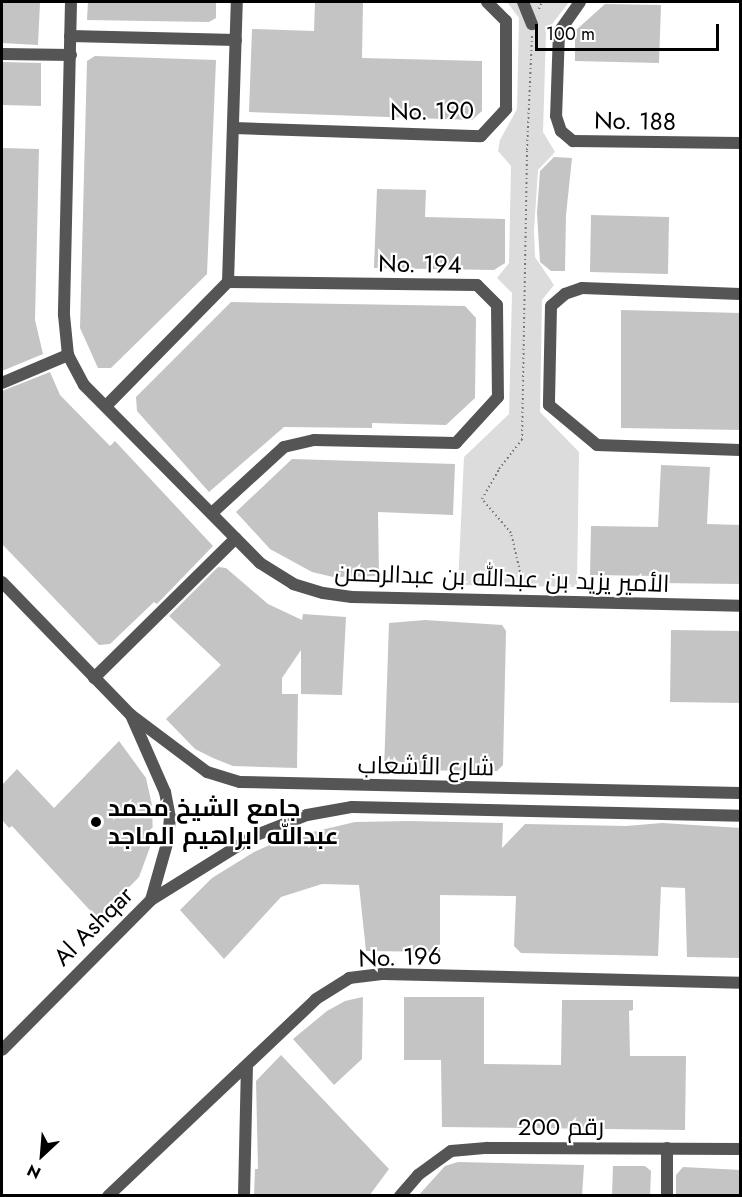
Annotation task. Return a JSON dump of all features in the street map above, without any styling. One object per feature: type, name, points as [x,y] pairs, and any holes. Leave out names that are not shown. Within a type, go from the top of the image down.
[{"type":"street","name":"الأمير يزيد بن عبدالله بن عبدالرحمن","points":[[71,2],[64,315],[68,355],[84,385],[260,563],[293,584],[323,593],[352,597],[741,606]]},
{"type":"street","points":[[106,406],[228,282],[237,2]]},
{"type":"street","name":"No. 190","points":[[234,128],[481,136],[506,109],[506,21],[487,2]]},
{"type":"street","points":[[524,2],[532,24]]},
{"type":"street","name":"No. 188","points":[[580,2],[559,32],[556,116],[561,131],[573,141],[741,143]]},
{"type":"street","points":[[70,36],[236,40]]},
{"type":"street","points":[[2,54],[71,55]]},
{"type":"street","name":"No. 194","points":[[212,513],[284,447],[314,440],[456,443],[498,397],[497,305],[477,285],[228,282]]},
{"type":"street","points":[[741,294],[582,288],[565,294],[551,306],[549,405],[597,445],[741,450]]},
{"type":"street","points":[[2,383],[68,355]]},
{"type":"street","points":[[94,678],[236,538]]},
{"type":"street","name":"Al Ashqar","points":[[2,582],[131,715],[165,792],[170,817],[168,840],[151,900],[2,1050]]},
{"type":"street","name":"شارع الأشعاب","points":[[131,715],[207,772],[240,782],[741,793]]},
{"type":"street","name":"شارع الأشعاب","points":[[151,900],[254,836],[307,815],[352,807],[741,816]]},
{"type":"street","name":"No. 196","points":[[108,1196],[316,999],[349,978],[384,974],[741,983]]},
{"type":"street","points":[[244,1196],[247,1065]]},
{"type":"street","points":[[667,1148],[667,1196]]},
{"type":"street","name":"رقم 200","points":[[400,1196],[417,1175],[451,1150],[741,1149]]},
{"type":"path","points":[[526,601],[511,533],[482,499],[500,468],[522,440],[527,150],[532,24],[542,2]]},
{"type":"shaded area","points":[[507,2],[569,2],[546,32],[543,132],[555,152],[538,170],[534,230],[535,257],[554,285],[542,300],[540,412],[579,452],[577,587],[458,585],[464,457],[509,414],[512,293],[497,278],[509,263],[511,166],[498,151],[500,140],[517,109],[519,18]]},
{"type":"building","points":[[2,2],[40,2],[38,45],[2,43]]},
{"type":"building","points":[[88,2],[216,2],[216,18],[209,22],[87,20]]},
{"type":"building","points":[[315,2],[363,2],[362,58],[482,61],[482,111],[472,120],[249,112],[252,29],[314,31]]},
{"type":"building","points":[[605,4],[661,5],[659,63],[575,61],[575,31]]},
{"type":"building","points":[[95,56],[216,60],[207,274],[111,368],[98,368],[80,328],[87,61]]},
{"type":"building","points":[[2,62],[41,63],[41,106],[2,105]]},
{"type":"building","points":[[2,148],[39,149],[35,320],[43,354],[2,371]]},
{"type":"building","points":[[554,157],[572,158],[566,215],[565,271],[551,271],[540,262],[537,213],[540,171]]},
{"type":"building","points":[[377,189],[426,190],[425,217],[505,219],[505,263],[494,270],[374,268]]},
{"type":"building","points":[[591,215],[669,217],[668,274],[590,272]]},
{"type":"building","points":[[231,302],[465,306],[476,318],[475,398],[446,425],[372,423],[372,428],[284,427],[209,492],[137,411],[136,397]]},
{"type":"building","points":[[621,310],[741,313],[741,430],[621,428]]},
{"type":"building","points":[[50,372],[60,395],[110,446],[115,441],[213,546],[157,604],[154,602],[110,644],[99,645],[2,544],[2,391]]},
{"type":"building","points":[[292,459],[455,464],[453,515],[378,512],[379,576],[333,577],[312,572],[270,549],[236,512]]},
{"type":"building","points":[[661,465],[710,467],[707,524],[741,525],[741,584],[657,583],[657,576],[590,575],[591,526],[658,527]]},
{"type":"building","points":[[218,567],[226,568],[268,604],[302,620],[303,614],[346,617],[342,695],[301,694],[301,650],[282,678],[282,694],[298,694],[297,768],[233,766],[195,749],[166,719],[221,665],[169,616]]},
{"type":"building","points":[[425,620],[502,625],[506,631],[503,765],[497,771],[384,770],[389,623]]},
{"type":"building","points":[[671,630],[741,631],[741,703],[670,702]]},
{"type":"building","name":"جامع الشيخ محمد عبدالله ابراهيم الماجد","points":[[119,741],[146,778],[152,805],[153,839],[139,877],[98,919],[12,826],[9,828],[2,820],[2,785],[17,769],[54,808]]},
{"type":"building","points":[[355,822],[503,823],[502,848],[525,824],[626,826],[662,823],[741,828],[741,958],[687,957],[685,888],[661,887],[658,956],[521,953],[514,946],[516,896],[440,895],[440,952],[366,951],[359,885],[322,884],[281,897],[224,959],[180,910],[212,878],[254,852],[283,839]]},
{"type":"building","points":[[363,997],[362,1059],[334,1085],[293,1039],[327,1011],[345,1001]]},
{"type":"building","points":[[404,997],[484,997],[484,1064],[561,1065],[562,1000],[633,1000],[633,1010],[629,1011],[630,1056],[686,1056],[685,1130],[442,1127],[441,1060],[404,1060]]},
{"type":"building","points":[[281,1055],[389,1169],[369,1196],[254,1196],[255,1169],[258,1169],[256,1081]]},
{"type":"building","points":[[458,1162],[584,1165],[582,1196],[418,1196],[445,1166]]},
{"type":"building","points":[[613,1166],[645,1166],[651,1171],[650,1196],[612,1196]]},
{"type":"building","points":[[683,1167],[741,1170],[741,1196],[676,1196],[676,1175]]},
{"type":"place","name":"جامع الشيخ محمد عبدالله ابراهيم الماجد","points":[[96,822]]}]
